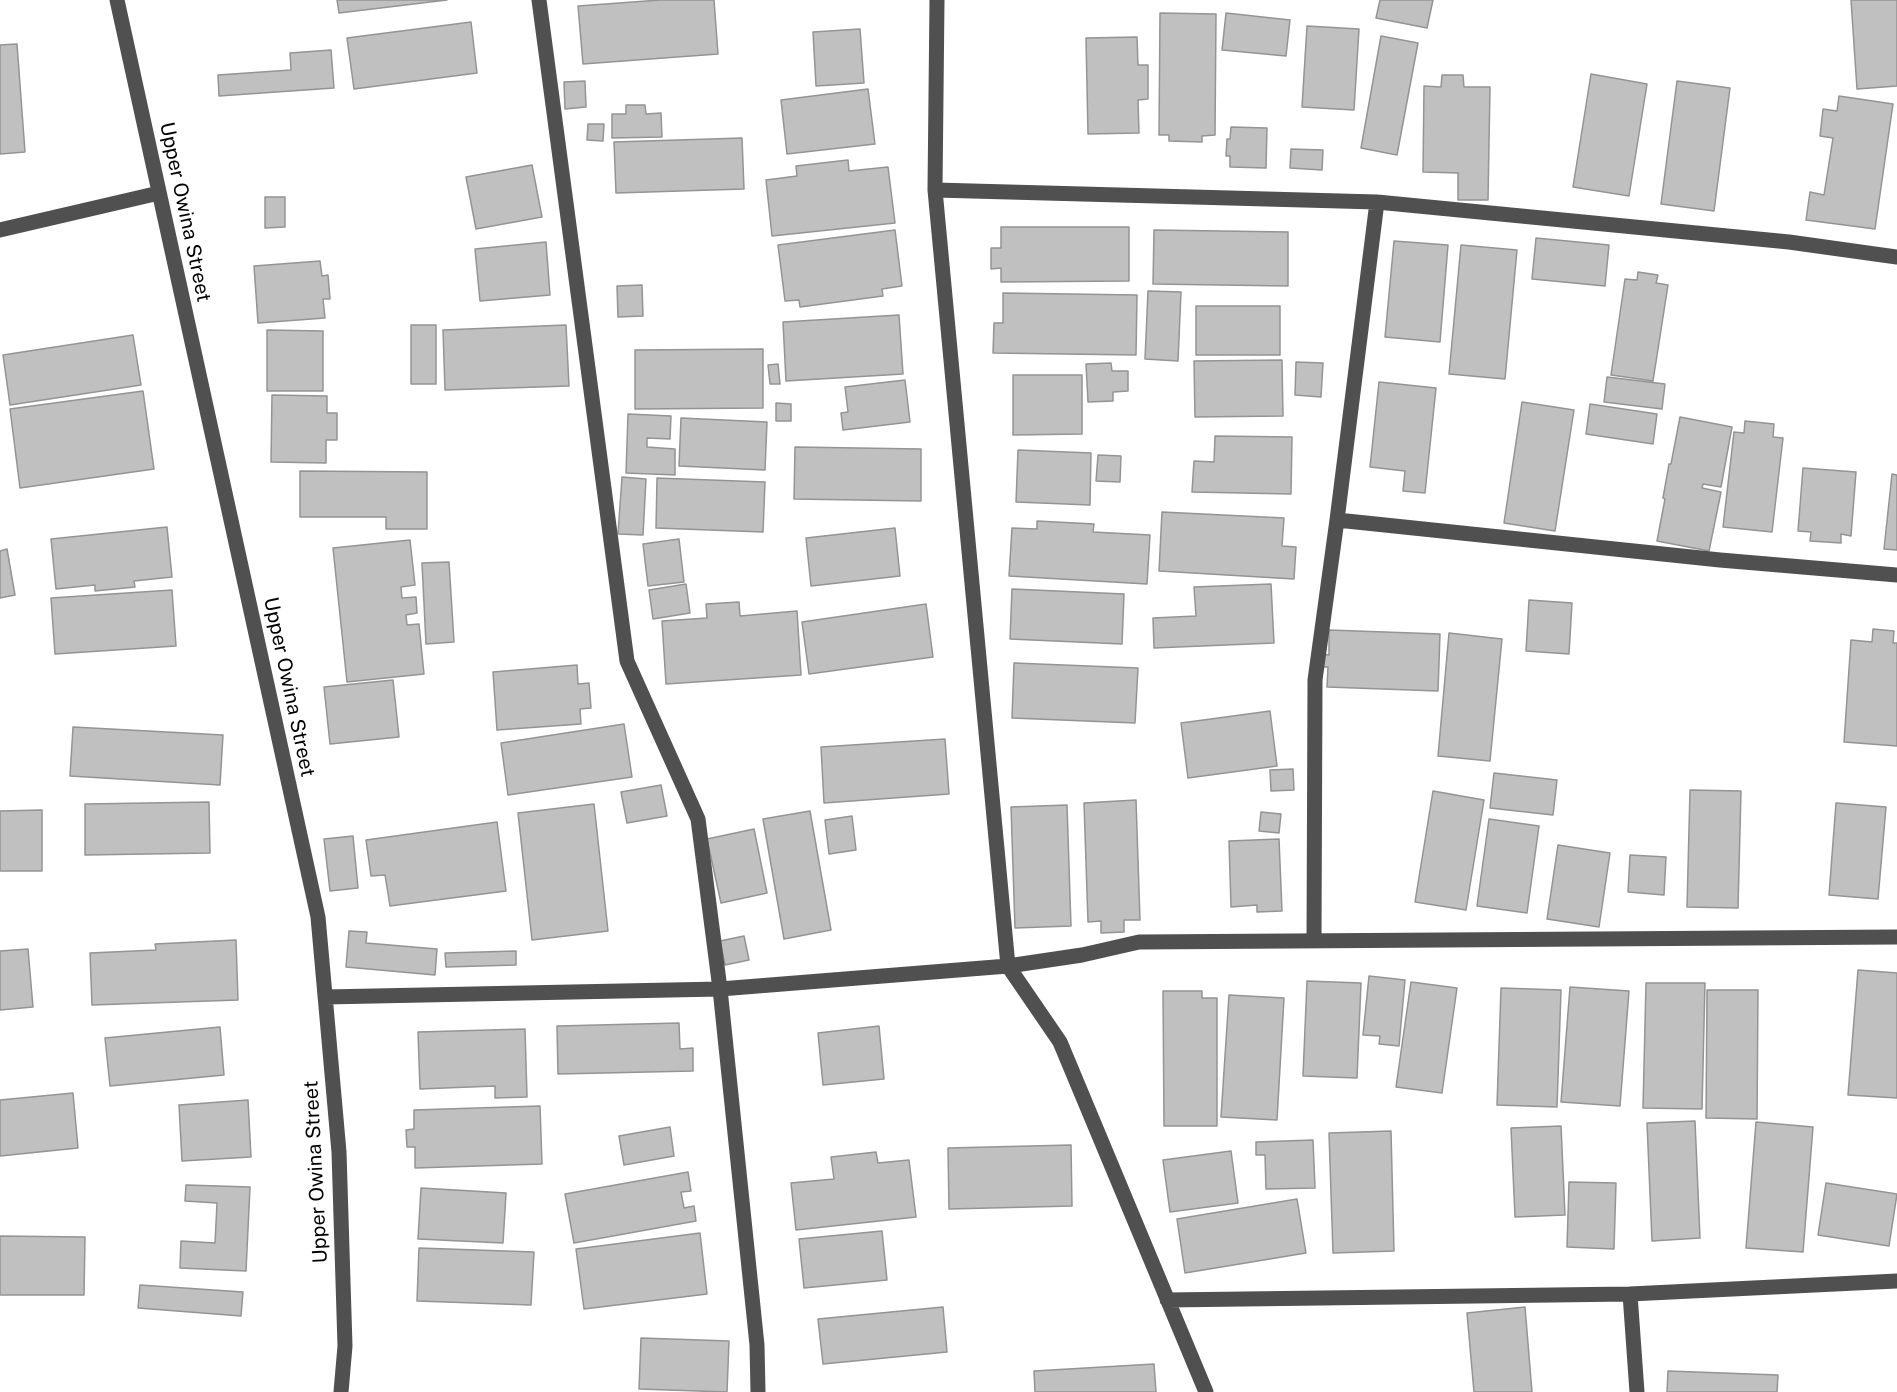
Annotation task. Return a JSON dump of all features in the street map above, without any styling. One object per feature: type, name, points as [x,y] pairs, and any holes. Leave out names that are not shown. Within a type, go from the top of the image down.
[{"type":"street","name":"Upper Owina Street","points":[[117,0],[318,917],[339,1152],[345,1346],[341,1392]]},
{"type":"street","points":[[539,0],[627,662],[698,819],[720,989],[757,1345],[758,1392]]},
{"type":"street","points":[[937,0],[935,190],[1008,966],[1060,1042],[1206,1392]]},
{"type":"street","points":[[935,190],[1377,202],[1789,242],[1897,257]]},
{"type":"street","points":[[0,230],[159,193]]},
{"type":"street","points":[[1314,940],[1315,680],[1377,202]]},
{"type":"street","points":[[1337,520],[1720,560],[1897,575]]},
{"type":"street","points":[[325,997],[720,989],[1008,966],[1082,955],[1139,942],[1897,937]]},
{"type":"street","points":[[1167,1300],[1630,1293],[1897,1281]]},
{"type":"street","points":[[1630,1293],[1637,1392]]},
{"type":"building","points":[[337,0],[447,0],[339,13]]},
{"type":"building","points":[[660,0],[714,0],[718,54],[583,64],[578,6]]},
{"type":"building","points":[[1380,0],[1433,0],[1427,28],[1376,18]]},
{"type":"building","points":[[1851,0],[1897,0],[1897,86],[1857,89]]},
{"type":"building","points":[[1160,13],[1216,14],[1215,135],[1202,136],[1202,142],[1169,141],[1169,135],[1159,135]]},
{"type":"building","points":[[1226,13],[1290,20],[1286,56],[1222,50]]},
{"type":"building","points":[[471,22],[477,73],[354,89],[347,38]]},
{"type":"building","points":[[1307,26],[1359,29],[1354,110],[1302,107]]},
{"type":"building","points":[[860,29],[864,83],[816,86],[813,32]]},
{"type":"building","points":[[1381,36],[1418,43],[1397,155],[1361,148]]},
{"type":"building","points":[[1137,37],[1138,65],[1148,65],[1148,99],[1138,100],[1139,133],[1088,134],[1086,38]]},
{"type":"building","points":[[17,44],[25,152],[0,154],[0,45]]},
{"type":"building","points":[[331,50],[334,88],[219,96],[218,75],[291,70],[290,53]]},
{"type":"building","points":[[1591,74],[1647,84],[1629,196],[1573,187]]},
{"type":"building","points":[[1442,75],[1463,75],[1464,87],[1490,87],[1488,200],[1458,200],[1458,173],[1423,172],[1424,86],[1441,87]]},
{"type":"building","points":[[585,81],[586,107],[565,109],[564,82]]},
{"type":"building","points":[[1677,81],[1730,88],[1714,211],[1661,204]]},
{"type":"building","points":[[868,89],[875,144],[787,154],[781,100]]},
{"type":"building","points":[[1839,96],[1893,104],[1875,229],[1806,220],[1810,192],[1824,195],[1833,138],[1820,136],[1823,109],[1837,111]]},
{"type":"building","points":[[626,105],[645,105],[646,114],[661,113],[662,137],[612,138],[612,114],[626,114]]},
{"type":"building","points":[[588,124],[604,124],[603,141],[587,140]]},
{"type":"building","points":[[1231,127],[1267,128],[1266,168],[1230,167],[1230,156],[1226,156],[1227,139],[1230,139]]},
{"type":"building","points":[[742,138],[744,189],[616,193],[614,142]]},
{"type":"building","points":[[1291,149],[1323,150],[1322,170],[1290,168]]},
{"type":"building","points":[[848,160],[849,171],[888,167],[895,223],[772,236],[766,180],[797,176],[796,166]]},
{"type":"building","points":[[532,165],[542,217],[476,229],[466,177]]},
{"type":"building","points":[[265,197],[285,197],[285,227],[265,228]]},
{"type":"building","points":[[1001,227],[1129,227],[1129,281],[1001,282],[1001,268],[991,269],[991,248],[1001,248]]},
{"type":"building","points":[[895,230],[902,286],[882,289],[883,296],[800,307],[799,300],[785,301],[778,245]]},
{"type":"building","points":[[1154,230],[1288,232],[1288,286],[1153,284]]},
{"type":"building","points":[[1536,238],[1609,245],[1605,286],[1532,279]]},
{"type":"building","points":[[1394,241],[1448,245],[1440,342],[1385,337]]},
{"type":"building","points":[[546,242],[550,295],[480,301],[475,249]]},
{"type":"building","points":[[1461,245],[1517,250],[1505,379],[1449,374]]},
{"type":"building","points":[[320,261],[322,276],[328,275],[330,299],[323,299],[325,318],[258,323],[254,266]]},
{"type":"building","points":[[1638,272],[1658,275],[1656,283],[1668,285],[1653,381],[1611,375],[1625,279],[1637,280]]},
{"type":"building","points":[[642,285],[643,316],[618,317],[617,286]]},
{"type":"building","points":[[1148,291],[1181,292],[1178,361],[1145,359]]},
{"type":"building","points":[[1003,293],[1137,295],[1136,355],[993,353],[994,323],[1003,323]]},
{"type":"building","points":[[1196,306],[1280,306],[1280,355],[1196,355]]},
{"type":"building","points":[[899,315],[903,374],[786,381],[783,322]]},
{"type":"building","points":[[411,325],[436,325],[436,384],[411,384]]},
{"type":"building","points":[[566,325],[569,386],[445,390],[443,330]]},
{"type":"building","points":[[267,330],[323,331],[323,391],[267,391]]},
{"type":"building","points":[[133,335],[141,385],[10,405],[3,355]]},
{"type":"building","points":[[763,349],[763,408],[635,409],[635,350]]},
{"type":"building","points":[[1282,360],[1283,416],[1195,417],[1194,361]]},
{"type":"building","points":[[1296,362],[1323,363],[1321,397],[1295,395]]},
{"type":"building","points":[[1111,363],[1112,371],[1128,371],[1128,391],[1113,392],[1113,401],[1088,402],[1086,364]]},
{"type":"building","points":[[778,364],[780,384],[770,384],[768,365]]},
{"type":"building","points":[[1013,375],[1082,375],[1082,434],[1013,435]]},
{"type":"building","points":[[1607,377],[1665,384],[1662,409],[1604,402]]},
{"type":"building","points":[[905,380],[910,422],[843,430],[841,413],[848,412],[845,387]]},
{"type":"building","points":[[1379,382],[1436,388],[1425,493],[1403,491],[1405,471],[1370,467]]},
{"type":"building","points":[[143,391],[154,469],[20,488],[10,409]]},
{"type":"building","points":[[272,395],[327,396],[327,413],[337,413],[337,440],[326,440],[326,463],[271,462]]},
{"type":"building","points":[[1522,402],[1574,410],[1555,531],[1504,523]]},
{"type":"building","points":[[776,403],[791,404],[791,421],[776,421]]},
{"type":"building","points":[[1590,404],[1657,414],[1653,444],[1586,434]]},
{"type":"building","points":[[628,414],[671,416],[670,439],[647,438],[647,447],[675,449],[675,475],[626,473]]},
{"type":"building","points":[[1680,417],[1732,427],[1721,487],[1703,484],[1702,488],[1721,492],[1709,551],[1657,541],[1669,464],[1671,464]]},
{"type":"building","points":[[681,418],[767,422],[765,470],[679,466]]},
{"type":"building","points":[[1745,421],[1774,424],[1773,437],[1783,438],[1772,532],[1723,527],[1734,432],[1744,433]]},
{"type":"building","points":[[1215,436],[1292,437],[1291,494],[1192,492],[1194,461],[1214,462]]},
{"type":"building","points":[[795,447],[921,449],[921,501],[794,499]]},
{"type":"building","points":[[1018,450],[1091,453],[1090,505],[1016,502]]},
{"type":"building","points":[[1098,455],[1121,456],[1120,482],[1096,481]]},
{"type":"building","points":[[1803,468],[1856,472],[1851,536],[1841,534],[1841,543],[1810,541],[1811,532],[1798,531]]},
{"type":"building","points":[[300,471],[427,472],[427,529],[386,529],[386,517],[300,517]]},
{"type":"building","points":[[1892,474],[1897,475],[1897,550],[1884,549]]},
{"type":"building","points":[[622,477],[646,479],[643,535],[618,534]]},
{"type":"building","points":[[657,478],[765,482],[763,532],[656,528]]},
{"type":"building","points":[[1162,512],[1284,518],[1282,546],[1296,547],[1294,579],[1159,571]]},
{"type":"building","points":[[1037,521],[1094,524],[1093,532],[1150,535],[1147,584],[1009,576],[1012,528],[1037,529]]},
{"type":"building","points":[[167,527],[172,577],[134,581],[135,587],[95,591],[95,585],[56,589],[51,539]]},
{"type":"building","points":[[895,528],[900,576],[811,586],[806,538]]},
{"type":"building","points":[[679,539],[684,582],[648,586],[643,544]]},
{"type":"building","points":[[410,540],[415,585],[401,587],[402,598],[416,597],[417,613],[406,615],[407,625],[419,624],[424,674],[347,682],[333,548]]},
{"type":"building","points":[[7,549],[15,595],[0,598],[0,551]]},
{"type":"building","points":[[449,562],[454,642],[426,644],[422,563]]},
{"type":"building","points":[[686,584],[690,613],[653,619],[649,590]]},
{"type":"building","points":[[1271,584],[1274,643],[1154,648],[1153,618],[1196,616],[1194,587]]},
{"type":"building","points":[[1012,589],[1124,594],[1122,644],[1010,639]]},
{"type":"building","points":[[172,590],[176,646],[55,654],[51,598]]},
{"type":"building","points":[[1529,600],[1572,603],[1569,654],[1526,651]]},
{"type":"building","points":[[739,602],[740,616],[797,611],[801,675],[666,684],[662,621],[707,618],[706,604]]},
{"type":"building","points":[[926,604],[933,657],[809,674],[802,622]]},
{"type":"building","points":[[1873,629],[1894,631],[1893,643],[1897,643],[1897,746],[1844,742],[1851,640],[1872,642]]},
{"type":"building","points":[[1329,630],[1440,634],[1438,691],[1327,687],[1328,667],[1321,667],[1322,654],[1329,655]]},
{"type":"building","points":[[1449,633],[1502,639],[1490,761],[1438,756]]},
{"type":"building","points":[[1014,663],[1138,668],[1135,723],[1012,718]]},
{"type":"building","points":[[577,665],[578,684],[589,683],[591,708],[580,709],[581,724],[497,730],[493,672]]},
{"type":"building","points":[[393,680],[399,737],[330,744],[324,687]]},
{"type":"building","points":[[1270,711],[1277,766],[1188,778],[1181,723]]},
{"type":"building","points":[[624,724],[632,777],[508,795],[501,743]]},
{"type":"building","points":[[73,727],[223,735],[220,785],[70,776]]},
{"type":"building","points":[[945,739],[949,794],[824,803],[821,747]]},
{"type":"building","points":[[1293,769],[1294,790],[1271,791],[1270,770]]},
{"type":"building","points":[[1494,773],[1557,780],[1553,815],[1490,808]]},
{"type":"building","points":[[661,785],[667,816],[627,823],[621,792]]},
{"type":"building","points":[[1690,790],[1741,791],[1738,908],[1687,907]]},
{"type":"building","points":[[1433,791],[1484,800],[1466,910],[1415,902]]},
{"type":"building","points":[[1136,800],[1140,920],[1124,920],[1124,932],[1101,933],[1101,921],[1088,922],[1084,803]]},
{"type":"building","points":[[209,802],[210,853],[85,855],[85,804]]},
{"type":"building","points":[[1836,803],[1886,807],[1878,899],[1829,895]]},
{"type":"building","points":[[594,804],[608,931],[532,940],[518,813]]},
{"type":"building","points":[[1067,805],[1071,926],[1015,928],[1011,807]]},
{"type":"building","points":[[42,810],[42,871],[0,871],[0,811]]},
{"type":"building","points":[[810,811],[831,930],[784,939],[763,819]]},
{"type":"building","points":[[1261,812],[1281,814],[1279,833],[1259,831]]},
{"type":"building","points":[[852,816],[856,850],[829,854],[825,820]]},
{"type":"building","points":[[1489,819],[1539,826],[1527,913],[1477,906]]},
{"type":"building","points":[[497,822],[506,891],[390,906],[385,875],[371,876],[366,840]]},
{"type":"building","points":[[754,829],[767,893],[721,903],[707,839]]},
{"type":"building","points":[[353,836],[358,888],[330,891],[324,839]]},
{"type":"building","points":[[1279,839],[1282,911],[1257,912],[1257,905],[1231,907],[1229,841]]},
{"type":"building","points":[[1558,845],[1610,853],[1599,927],[1547,919]]},
{"type":"building","points":[[1630,855],[1666,857],[1664,895],[1628,892]]},
{"type":"building","points":[[349,931],[367,932],[366,943],[437,949],[435,975],[346,967]]},
{"type":"building","points":[[744,936],[749,960],[725,965],[720,941]]},
{"type":"building","points":[[236,940],[238,1000],[92,1005],[90,953],[156,950],[155,944]]},
{"type":"building","points":[[28,949],[33,1007],[0,1010],[0,951]]},
{"type":"building","points":[[516,951],[516,965],[446,967],[445,953]]},
{"type":"building","points":[[1858,970],[1897,973],[1897,1098],[1848,1095]]},
{"type":"building","points":[[1369,976],[1405,980],[1399,1046],[1379,1044],[1380,1036],[1363,1035]]},
{"type":"building","points":[[1307,981],[1361,983],[1357,1078],[1303,1076]]},
{"type":"building","points":[[1411,982],[1457,988],[1442,1093],[1396,1087]]},
{"type":"building","points":[[1646,983],[1705,983],[1702,1109],[1643,1108]]},
{"type":"building","points":[[1570,987],[1629,991],[1620,1106],[1561,1102]]},
{"type":"building","points":[[1501,988],[1561,990],[1557,1107],[1497,1105]]},
{"type":"building","points":[[1707,990],[1758,990],[1757,1119],[1706,1118]]},
{"type":"building","points":[[1163,991],[1202,991],[1202,998],[1217,998],[1217,1126],[1164,1126]]},
{"type":"building","points":[[1229,995],[1284,998],[1277,1120],[1221,1117]]},
{"type":"building","points":[[679,1023],[680,1049],[693,1048],[693,1071],[558,1074],[557,1026]]},
{"type":"building","points":[[879,1026],[884,1079],[823,1085],[818,1033]]},
{"type":"building","points":[[220,1027],[224,1075],[110,1086],[105,1038]]},
{"type":"building","points":[[525,1029],[527,1097],[495,1098],[495,1086],[420,1089],[418,1032]]},
{"type":"building","points":[[73,1093],[78,1148],[0,1156],[0,1100]]},
{"type":"building","points":[[248,1100],[251,1157],[182,1161],[179,1105]]},
{"type":"building","points":[[540,1106],[542,1164],[415,1168],[415,1147],[407,1147],[406,1130],[414,1129],[414,1110]]},
{"type":"building","points":[[1695,1121],[1700,1238],[1652,1241],[1647,1123]]},
{"type":"building","points":[[1756,1122],[1813,1127],[1803,1252],[1746,1248]]},
{"type":"building","points":[[1561,1126],[1565,1215],[1515,1217],[1511,1128]]},
{"type":"building","points":[[670,1127],[674,1156],[624,1165],[619,1136]]},
{"type":"building","points":[[1391,1131],[1394,1251],[1333,1253],[1329,1133]]},
{"type":"building","points":[[1313,1140],[1315,1188],[1266,1189],[1265,1155],[1256,1155],[1256,1142]]},
{"type":"building","points":[[1071,1145],[1072,1206],[949,1209],[948,1148]]},
{"type":"building","points":[[1231,1151],[1238,1203],[1170,1212],[1163,1160]]},
{"type":"building","points":[[876,1152],[878,1163],[909,1160],[916,1217],[796,1230],[791,1183],[834,1179],[831,1157]]},
{"type":"building","points":[[688,1172],[691,1191],[681,1192],[684,1208],[694,1206],[696,1221],[574,1243],[565,1194]]},
{"type":"building","points":[[1569,1182],[1616,1183],[1614,1249],[1567,1247]]},
{"type":"building","points":[[1826,1183],[1897,1194],[1889,1246],[1818,1235]]},
{"type":"building","points":[[186,1185],[250,1187],[246,1271],[180,1268],[181,1241],[215,1243],[217,1203],[185,1201]]},
{"type":"building","points":[[421,1188],[506,1193],[503,1243],[418,1239]]},
{"type":"building","points":[[1297,1199],[1306,1253],[1185,1273],[1177,1219]]},
{"type":"building","points":[[882,1231],[887,1280],[804,1288],[799,1239]]},
{"type":"building","points":[[700,1233],[707,1294],[584,1309],[576,1249]]},
{"type":"building","points":[[0,1236],[85,1237],[84,1295],[0,1295]]},
{"type":"building","points":[[419,1248],[534,1252],[531,1305],[417,1301]]},
{"type":"building","points":[[140,1285],[243,1292],[241,1316],[138,1308]]},
{"type":"building","points":[[943,1307],[947,1352],[823,1364],[818,1319]]},
{"type":"building","points":[[1525,1307],[1532,1392],[1474,1392],[1467,1313]]},
{"type":"building","points":[[641,1338],[729,1341],[727,1392],[639,1389]]},
{"type":"building","points":[[1154,1364],[1156,1392],[1035,1392],[1034,1371]]},
{"type":"building","points":[[1668,1371],[1778,1375],[1777,1392],[1667,1392]]}]
